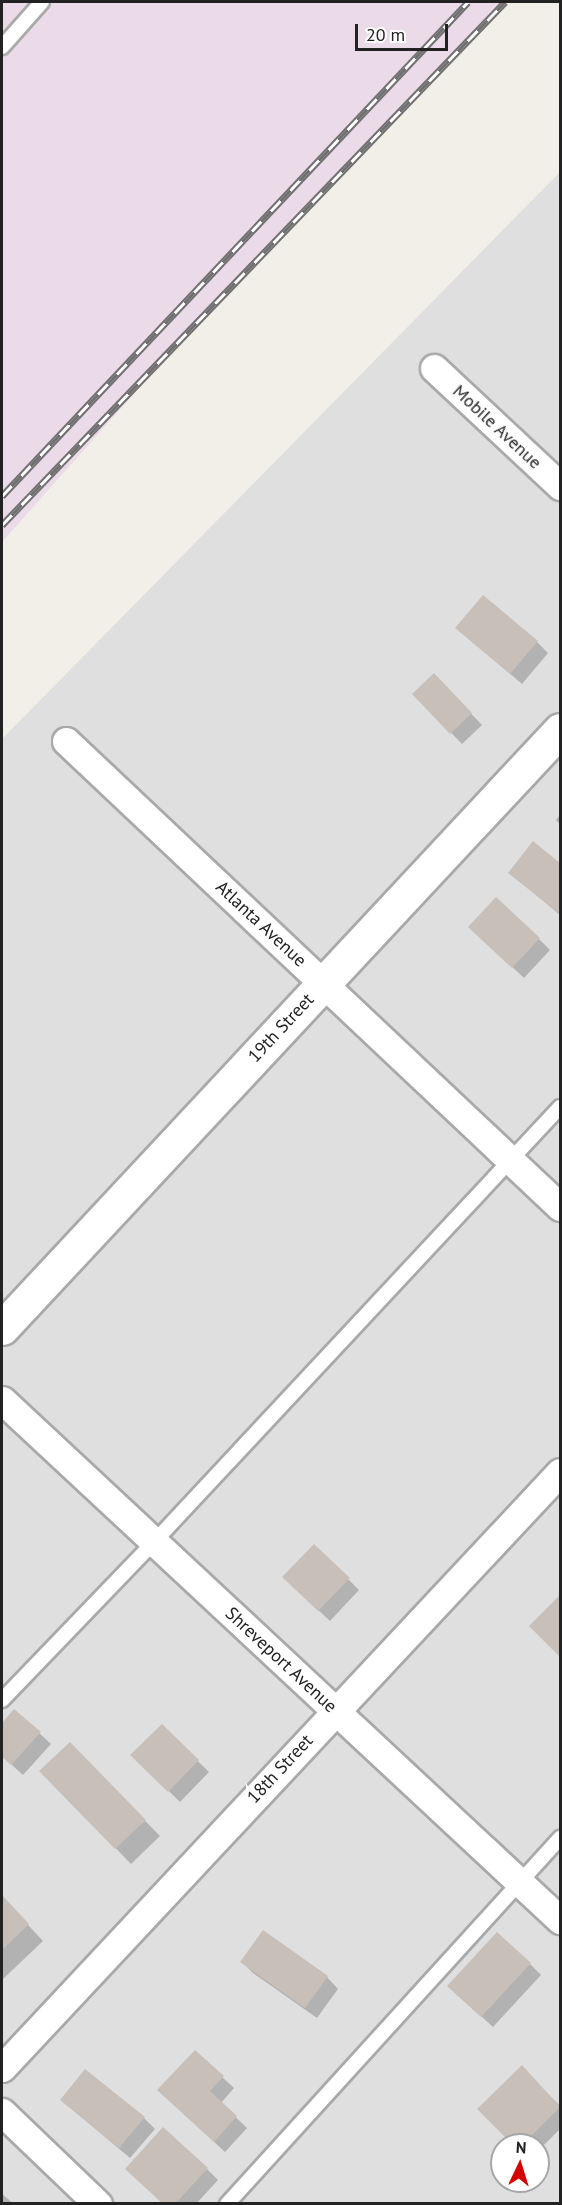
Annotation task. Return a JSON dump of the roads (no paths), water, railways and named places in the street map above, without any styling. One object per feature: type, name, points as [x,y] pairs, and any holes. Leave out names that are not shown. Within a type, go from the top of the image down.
[{"type":"street","name":"Mobile Avenue","points":[[434,368],[561,486]]},
{"type":"street","name":"19th Street","points":[[2,1328],[561,730]]},
{"type":"street","name":"Atlanta Avenue","points":[[66,741],[561,1207]]},
{"type":"street","name":"Shreveport Avenue","points":[[2,1400],[561,1920]]},
{"type":"street","name":"18th Street","points":[[2,2068],[334,1710],[561,1472]]},
{"type":"street","points":[[2,2112],[98,2204]]},
{"type":"lane","points":[[2,47],[42,2]]},
{"type":"lane","points":[[2,1700],[154,1542],[561,1107]]},
{"type":"lane","points":[[227,2204],[561,1838]]},
{"type":"railway","points":[[2,496],[468,2]]},
{"type":"railway","points":[[2,525],[505,2]]}]
